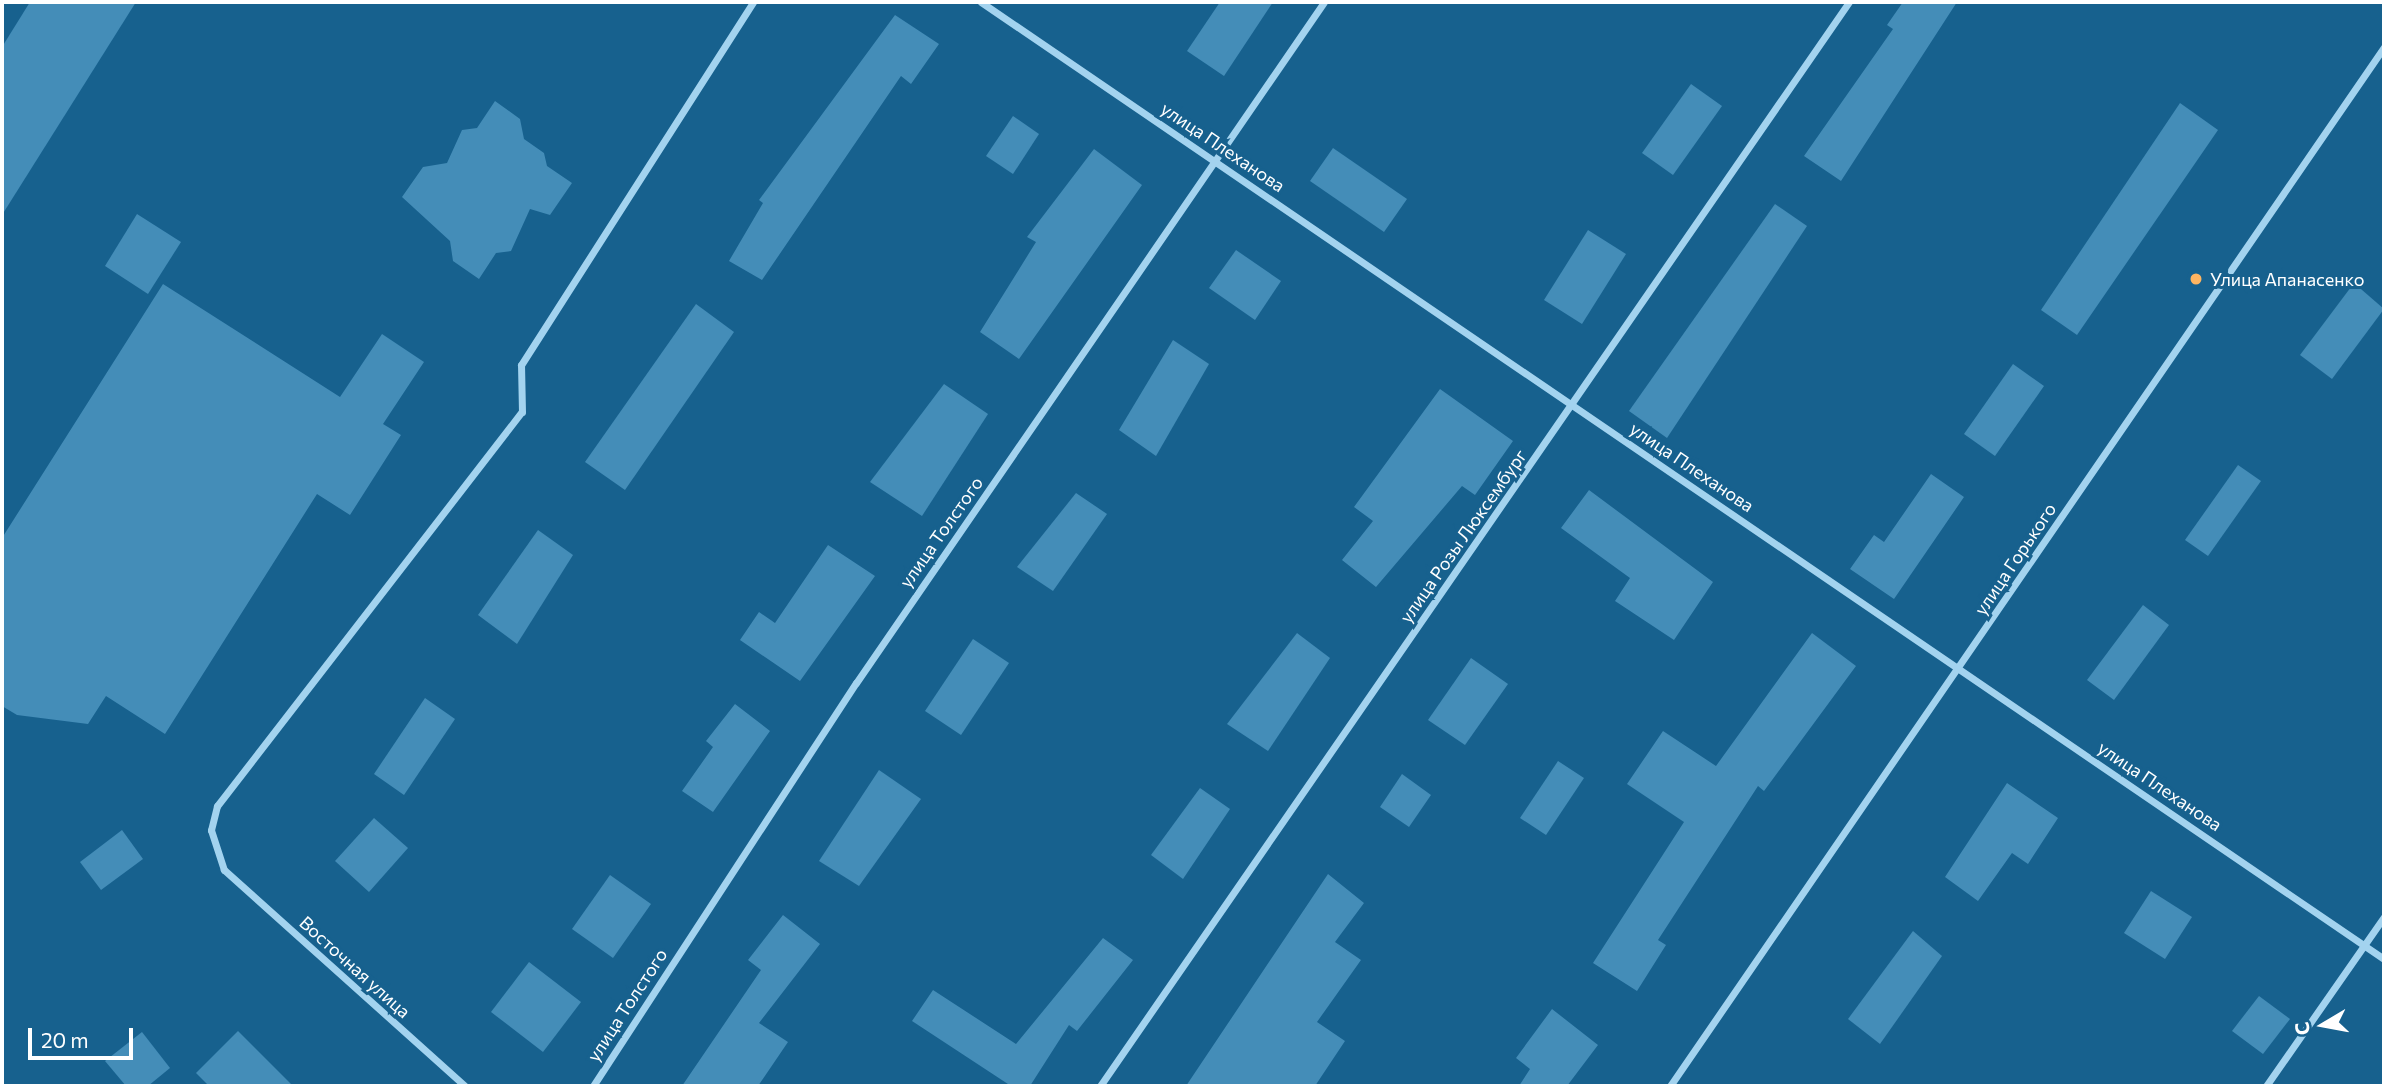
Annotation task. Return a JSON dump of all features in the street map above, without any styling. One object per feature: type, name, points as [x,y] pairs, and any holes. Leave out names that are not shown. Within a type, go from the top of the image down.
[{"type":"street","name":"Восточная улица","points":[[465,1086],[223,870],[211,830],[217,806],[522,412],[521,365],[753,2]]},
{"type":"street","name":"улица Плеханова","points":[[981,2],[2384,959]]},
{"type":"street","name":"улица Толстого","points":[[593,1086],[856,683],[1324,2]]},
{"type":"street","name":"улица Розы Люксембург","points":[[1100,1086],[1849,2]]},
{"type":"street","name":"улица Горького","points":[[1670,1086],[2384,47]]},
{"type":"street","points":[[2266,1086],[2384,917]]},
{"type":"building","points":[[30,2],[136,2],[2,215],[2,47]]},
{"type":"building","points":[[1220,2],[1273,2],[1224,76],[1187,51]]},
{"type":"building","points":[[1903,2],[1957,2],[1841,181],[1804,156],[1893,29],[1887,25]]},
{"type":"building","points":[[895,15],[939,44],[911,84],[901,76],[762,280],[729,261],[763,203],[759,200]]},
{"type":"building","points":[[1691,84],[1722,106],[1673,175],[1642,153]]},
{"type":"building","points":[[495,101],[520,119],[524,139],[544,153],[547,166],[572,183],[550,215],[530,209],[511,251],[496,253],[479,279],[453,261],[450,241],[402,197],[423,167],[447,163],[462,130],[477,128]]},
{"type":"building","points":[[2180,103],[2218,130],[2077,335],[2041,310]]},
{"type":"building","points":[[1013,116],[1039,134],[1013,174],[986,156]]},
{"type":"building","points":[[1333,148],[1407,199],[1384,232],[1310,181]]},
{"type":"building","points":[[1094,149],[1142,185],[1019,359],[980,332],[1036,242],[1027,237]]},
{"type":"building","points":[[1775,204],[1807,226],[1667,438],[1629,411]]},
{"type":"building","points":[[137,214],[181,242],[148,294],[105,266]]},
{"type":"building","points":[[1588,230],[1626,254],[1582,324],[1544,300]]},
{"type":"building","points":[[1236,250],[1281,281],[1255,320],[1209,288]]},
{"type":"building","points":[[2354,283],[2384,309],[2332,379],[2300,355]]},
{"type":"building","points":[[163,284],[340,397],[382,334],[424,362],[383,424],[401,435],[350,515],[317,494],[165,734],[106,696],[88,724],[17,715],[2,706],[2,538]]},
{"type":"building","points":[[696,304],[734,332],[625,490],[585,462]]},
{"type":"building","points":[[1173,340],[1209,364],[1156,456],[1119,430]]},
{"type":"building","points":[[2013,364],[2044,386],[1995,456],[1964,434]]},
{"type":"building","points":[[944,384],[988,414],[922,516],[870,482]]},
{"type":"building","points":[[1440,389],[1513,441],[1475,495],[1462,486],[1376,587],[1342,560],[1373,521],[1354,507]]},
{"type":"building","points":[[2238,465],[2261,481],[2208,556],[2185,540]]},
{"type":"building","points":[[1931,474],[1964,497],[1894,599],[1850,569],[1874,535],[1884,542]]},
{"type":"building","points":[[1589,490],[1713,582],[1674,640],[1615,601],[1630,578],[1561,528]]},
{"type":"building","points":[[1076,493],[1107,514],[1053,591],[1017,567]]},
{"type":"building","points":[[538,530],[573,555],[517,644],[478,615]]},
{"type":"building","points":[[828,545],[875,576],[800,681],[740,640],[759,612],[775,623]]},
{"type":"building","points":[[2143,605],[2169,625],[2114,700],[2087,680]]},
{"type":"building","points":[[1297,633],[1330,658],[1268,751],[1227,724]]},
{"type":"building","points":[[1812,633],[1856,666],[1764,791],[1758,786],[1658,940],[1666,945],[1637,991],[1593,963],[1684,822],[1627,784],[1663,731],[1716,766]]},
{"type":"building","points":[[973,639],[1009,663],[961,735],[925,711]]},
{"type":"building","points":[[1471,658],[1508,684],[1465,745],[1428,720]]},
{"type":"building","points":[[425,698],[455,719],[404,795],[374,774]]},
{"type":"building","points":[[735,704],[770,731],[713,812],[682,791],[713,747],[706,741]]},
{"type":"building","points":[[1558,761],[1584,778],[1546,835],[1520,818]]},
{"type":"building","points":[[879,770],[921,799],[859,886],[819,861]]},
{"type":"building","points":[[1402,774],[1431,795],[1409,827],[1380,807]]},
{"type":"building","points":[[2007,783],[2058,818],[2028,864],[2012,853],[1978,901],[1945,877]]},
{"type":"building","points":[[1200,788],[1230,809],[1183,879],[1151,855]]},
{"type":"building","points":[[374,818],[408,848],[369,892],[335,861]]},
{"type":"building","points":[[122,830],[143,859],[101,890],[80,862]]},
{"type":"building","points":[[1328,874],[1364,903],[1335,942],[1361,960],[1317,1022],[1345,1041],[1315,1086],[1186,1086]]},
{"type":"building","points":[[610,875],[651,904],[613,958],[572,929]]},
{"type":"building","points":[[2151,891],[2192,917],[2165,959],[2124,933]]},
{"type":"building","points":[[783,915],[820,944],[759,1023],[788,1042],[758,1086],[682,1086],[761,970],[748,960]]},
{"type":"building","points":[[1913,931],[1942,956],[1880,1044],[1848,1019]]},
{"type":"building","points":[[1103,938],[1133,960],[1077,1031],[1069,1025],[1030,1086],[1011,1086],[912,1021],[933,990],[1016,1044]]},
{"type":"building","points":[[529,962],[581,1002],[543,1052],[491,1012]]},
{"type":"building","points":[[2259,996],[2290,1019],[2263,1054],[2232,1031]]},
{"type":"building","points":[[1552,1009],[1598,1045],[1567,1086],[1519,1086],[1530,1069],[1516,1058]]},
{"type":"building","points":[[238,1031],[293,1086],[209,1086],[196,1073]]},
{"type":"building","points":[[142,1032],[170,1068],[148,1086],[126,1086],[105,1061]]},
{"type":"place","name":"Улица Апанасенко","points":[[2196,279]]}]
